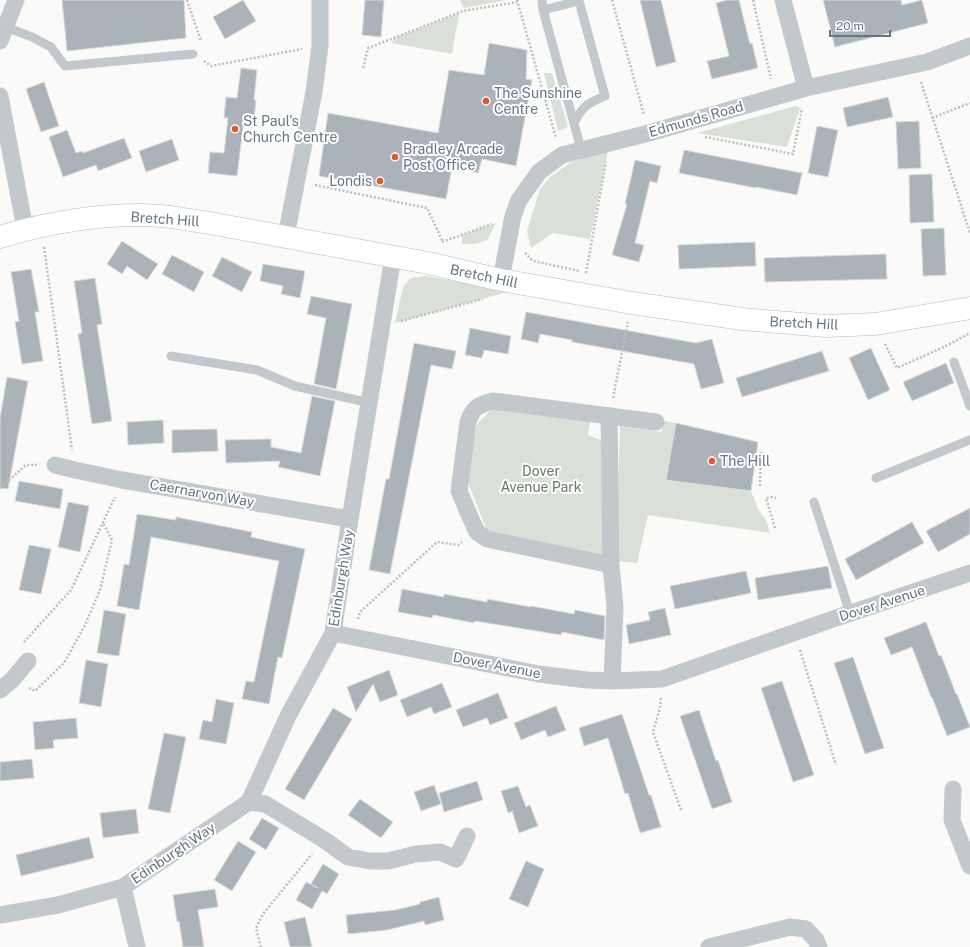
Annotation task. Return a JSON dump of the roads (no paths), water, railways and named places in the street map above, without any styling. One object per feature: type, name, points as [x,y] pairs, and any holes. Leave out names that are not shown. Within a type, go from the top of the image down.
[{"type":"street","points":[[3,34],[16,0]]},
{"type":"street","points":[[286,236],[314,92],[320,46],[320,0]]},
{"type":"street","points":[[783,0],[806,88]]},
{"type":"street","name":"Edmunds Road","points":[[495,289],[513,216],[519,200],[539,172],[562,155],[649,133],[806,88],[916,65],[940,58],[970,46]]},
{"type":"street","points":[[0,96],[33,228]]},
{"type":"street","name":"Bretch Hill","points":[[0,237],[33,228],[89,218],[143,215],[188,219],[428,263],[495,289],[582,295],[735,318],[789,324],[826,326],[875,324],[970,308]]},
{"type":"street","name":"Edinburgh Way","points":[[0,915],[58,905],[123,887],[249,802],[288,716],[333,633],[393,257]]},
{"type":"street","points":[[611,565],[487,539],[478,532],[471,520],[459,491],[468,422],[471,412],[479,404],[493,401],[656,422]]},
{"type":"street","points":[[610,416],[611,565],[615,607],[612,681]]},
{"type":"street","name":"Caernarvon Way","points":[[55,465],[122,480],[350,519]]},
{"type":"street","name":"Dover Avenue","points":[[333,633],[539,674],[587,680],[612,681],[662,679],[794,632],[970,573]]},
{"type":"street","points":[[4,680],[24,654]]},
{"type":"street","points":[[954,790],[952,820],[970,866]]},
{"type":"street","points":[[249,802],[265,804],[323,839],[348,857],[370,861],[388,861],[416,854],[440,852],[456,859],[467,836]]},
{"type":"street","name":"Edinburgh Way","points":[[123,887],[137,947]]},
{"type":"street","points":[[710,947],[790,927],[806,929],[820,947]]},
{"type":"lane","points":[[542,0],[543,10],[581,149]]},
{"type":"lane","points":[[543,10],[579,1],[605,96],[581,109],[574,123]]},
{"type":"lane","points":[[3,34],[32,37],[51,47],[65,66],[193,54]]},
{"type":"lane","points":[[171,356],[257,370],[294,386],[370,403]]},
{"type":"lane","points":[[954,362],[970,406]]},
{"type":"lane","points":[[876,478],[970,440]]},
{"type":"lane","points":[[814,502],[850,613]]},
{"type":"place","name":"The Sunshine Centre","points":[[486,101]]},
{"type":"place","name":"St Paul's Church Centre","points":[[235,129]]},
{"type":"place","name":"Bradley Arcade Post Office","points":[[395,157]]},
{"type":"place","name":"Londis","points":[[380,181]]},
{"type":"place","name":"The Hill","points":[[712,461]]},
{"type":"park label","name":"Dover Avenue Park","points":[[541,480]]}]
